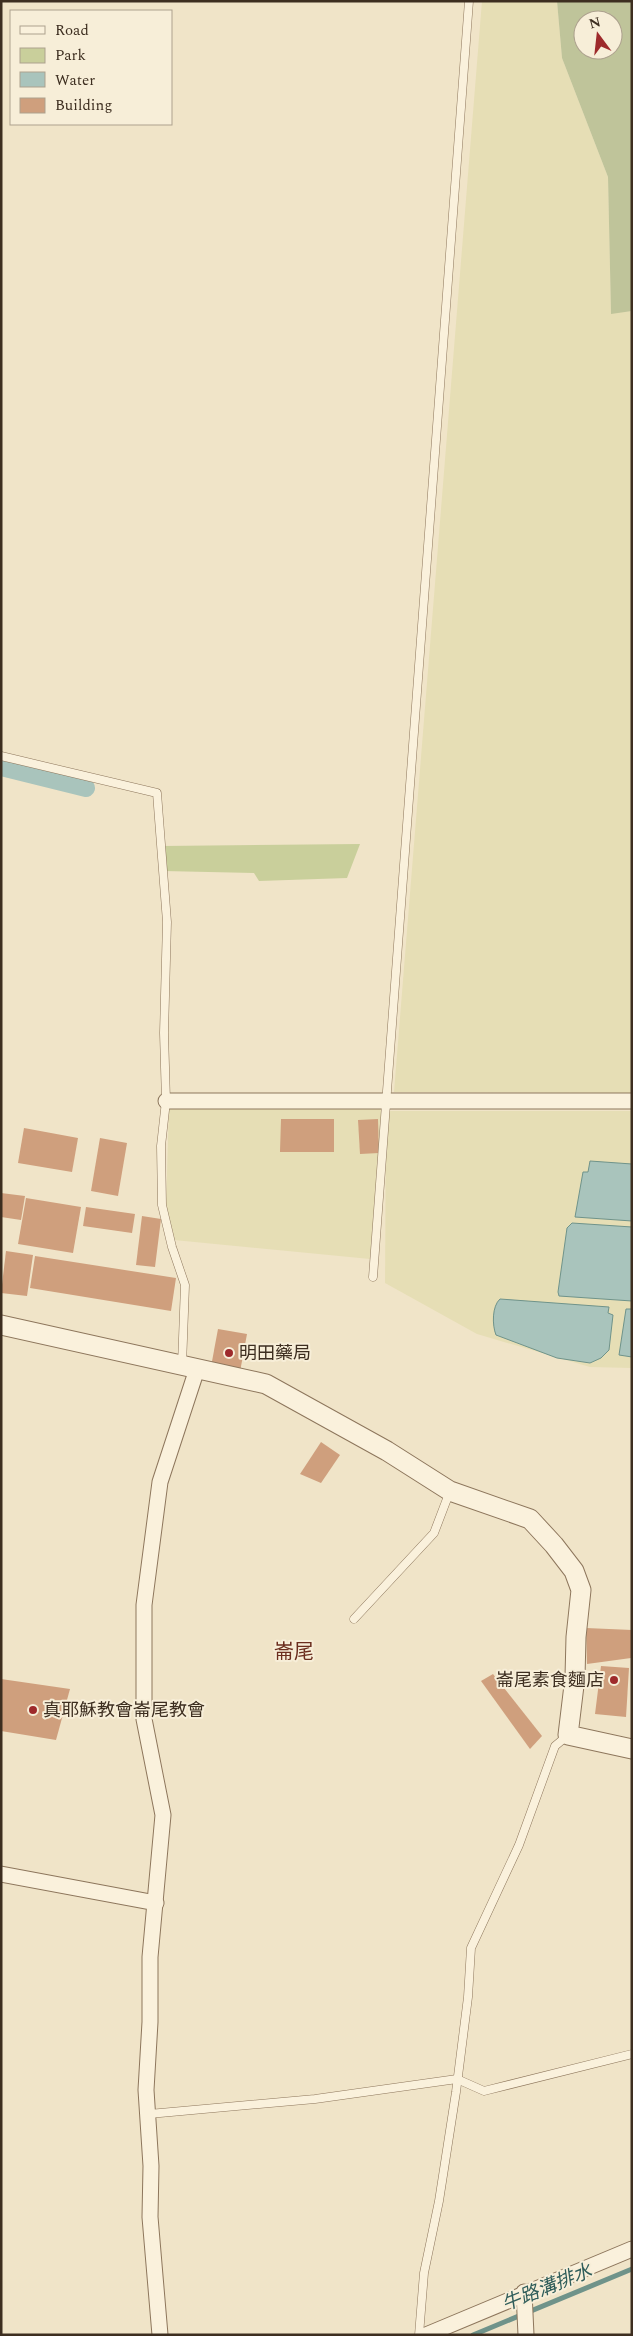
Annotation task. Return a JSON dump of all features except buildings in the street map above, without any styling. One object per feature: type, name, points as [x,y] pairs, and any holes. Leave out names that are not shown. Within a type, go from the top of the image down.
[{"type":"street","points":[[166,1101],[632,1101]]},
{"type":"street","points":[[1,1325],[266,1384],[387,1451],[450,1491],[530,1519],[554,1545],[574,1571],[581,1590],[576,1637],[575,1677],[568,1735],[632,1749]]},
{"type":"street","points":[[160,2335],[150,2217],[151,2166],[146,2090],[150,2022],[150,1957],[163,1815],[144,1720],[144,1605],[160,1482],[189,1368]]},
{"type":"street","points":[[1,1874],[156,1903]]},
{"type":"street","points":[[426,2335],[524,2292],[632,2249]]},
{"type":"street","points":[[524,2292],[526,2332]]},
{"type":"lane","points":[[373,1277],[469,1]]},
{"type":"lane","points":[[1,756],[157,793],[167,922],[164,1033],[166,1101],[161,1146],[162,1205],[172,1246],[185,1285],[189,1368]]},
{"type":"lane","points":[[354,1619],[434,1532],[450,1491]]},
{"type":"lane","points":[[419,2335],[424,2273],[439,2201],[457,2079],[468,1997],[471,1948],[519,1845],[555,1746],[568,1735]]},
{"type":"lane","points":[[149,2114],[315,2099],[457,2079],[484,2091],[632,2054]]},
{"type":"shaded area","points":[[482,1],[557,1],[562,58],[608,177],[611,313],[632,311],[632,1093],[394,1092]]},
{"type":"shaded area","points":[[383,1104],[370,1259],[174,1240],[166,1206],[169,1105]]},
{"type":"shaded area","points":[[386,1111],[632,1111],[632,1368],[590,1367],[477,1334],[385,1283]]},
{"type":"green space","points":[[557,1],[632,1],[632,311],[611,314],[608,177],[562,58]]},
{"type":"green space","points":[[360,844],[347,878],[259,881],[254,873],[163,871],[162,846]]},
{"type":"water","points":[[590,1161],[632,1164],[632,1221],[575,1217],[583,1172],[588,1172]]},
{"type":"water","points":[[572,1223],[632,1227],[632,1301],[559,1296],[567,1228]]},
{"type":"water","points":[[500,1299],[609,1307],[608,1313],[613,1315],[609,1350],[601,1358],[590,1363],[557,1358],[496,1335],[494,1326],[495,1306]]},
{"type":"water","points":[[626,1309],[632,1309],[632,1357],[619,1355]]},
{"type":"waterway","points":[[1,767],[86,788]]},
{"type":"waterway","name":"牛路溝排水","points":[[473,2335],[632,2269]]},
{"type":"place","name":"明田藥局","points":[[229,1353]]},
{"type":"place","name":"崙尾素食麵店","points":[[614,1680]]},
{"type":"place","name":"真耶穌教會崙尾教會","points":[[33,1710]]},
{"type":"district","name":"崙尾","points":[[294,1652]]}]
